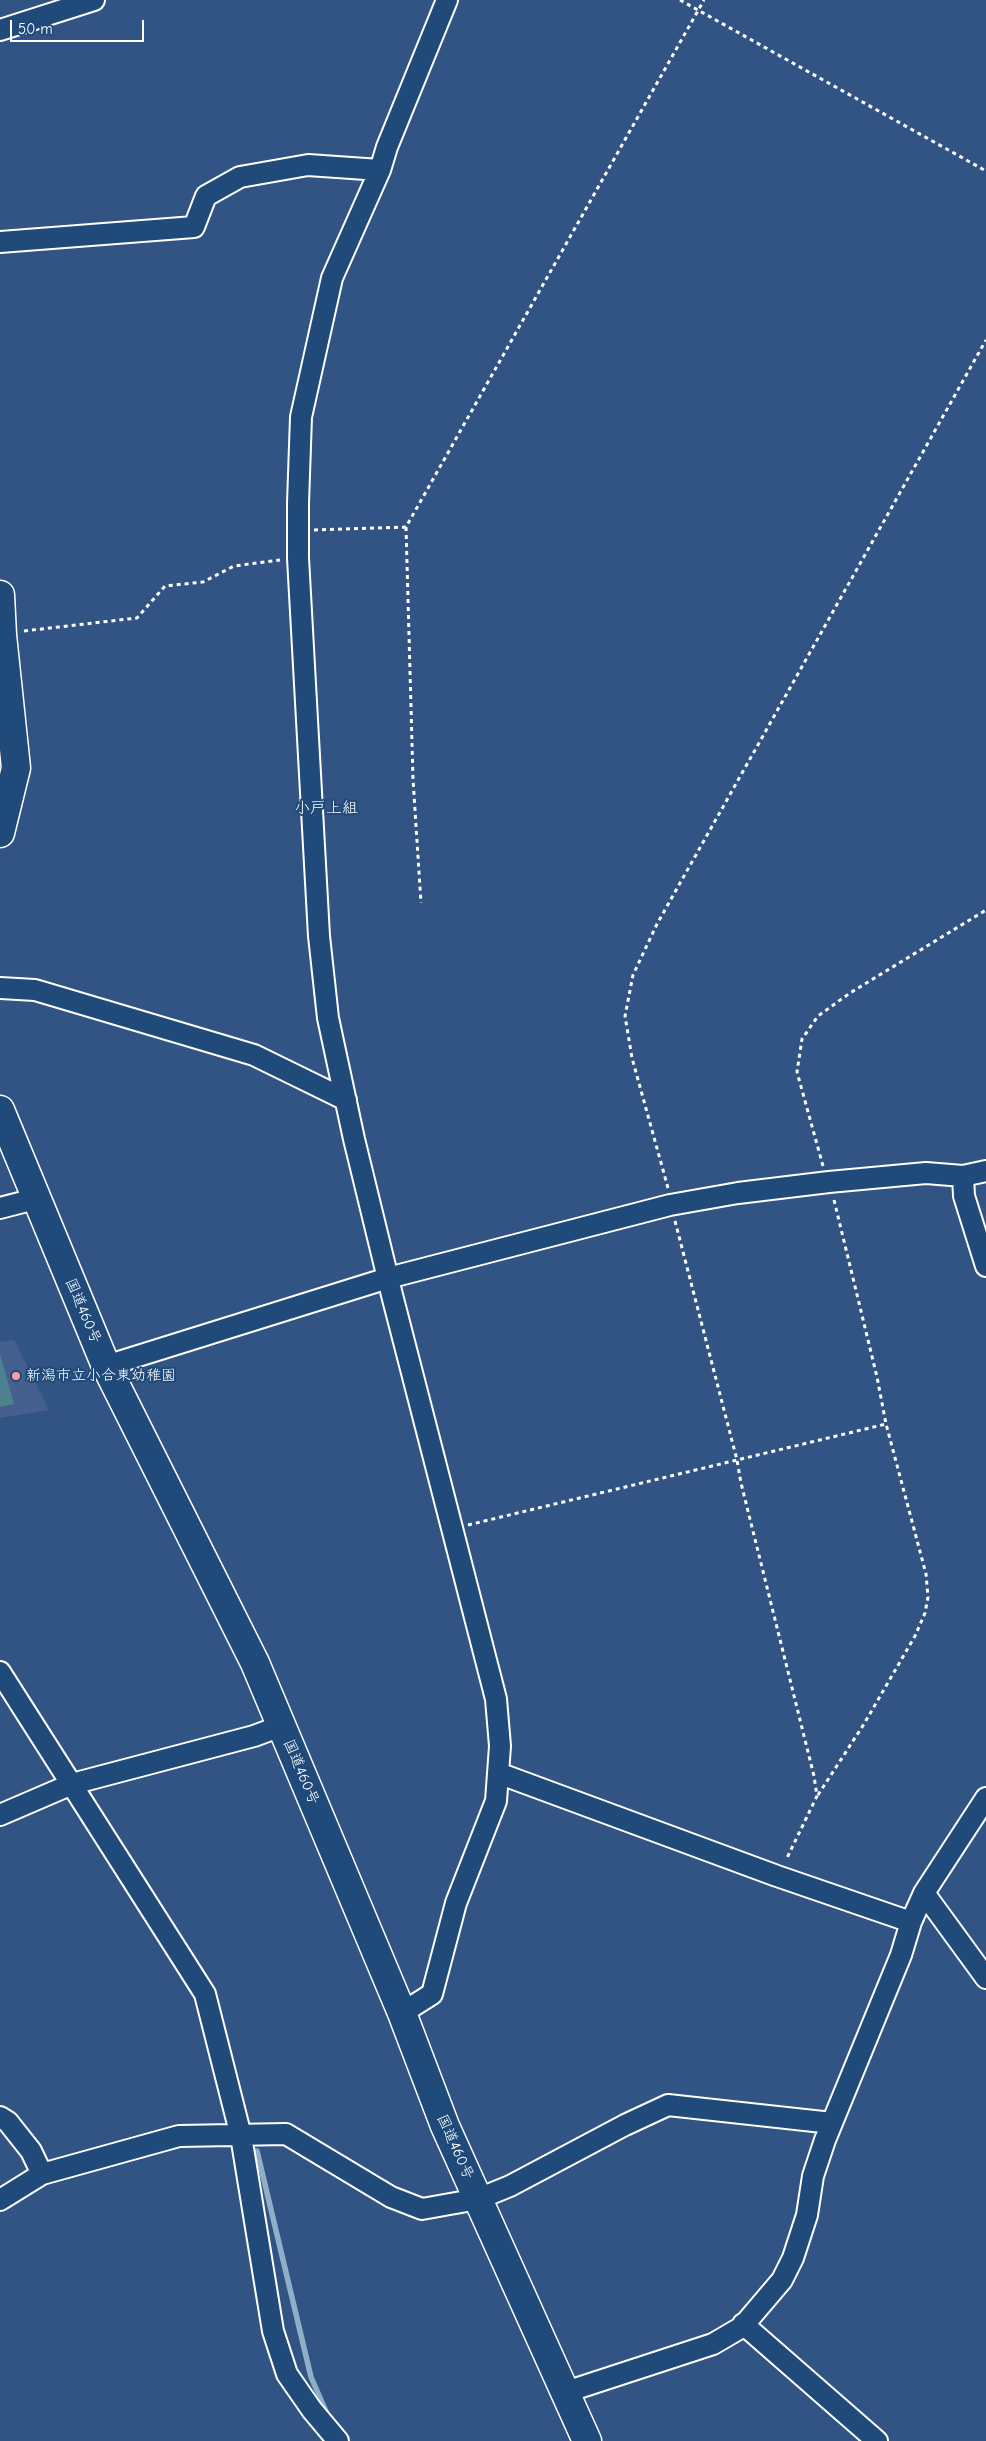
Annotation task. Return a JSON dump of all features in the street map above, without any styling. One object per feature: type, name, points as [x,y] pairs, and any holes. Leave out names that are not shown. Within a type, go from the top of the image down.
[{"type":"highway","points":[[0,594],[2,635],[16,768],[0,833]]},
{"type":"highway","name":"国道460号","points":[[0,1110],[106,1366],[197,1544],[255,1663],[402,2013],[445,2126],[587,2441]]},
{"type":"street","points":[[0,30],[94,0]]},
{"type":"street","points":[[402,2013],[432,1994],[456,1903],[496,1801],[500,1746],[496,1698],[388,1278],[328,1018],[319,936],[298,531],[302,417],[332,278],[380,170],[387,147],[446,0]]},
{"type":"street","points":[[0,242],[194,227],[206,196],[240,177],[308,165],[380,170]]},
{"type":"street","points":[[0,988],[35,990],[254,1055],[346,1100]]},
{"type":"street","points":[[106,1366],[388,1278],[670,1205],[738,1193],[830,1182],[926,1173],[963,1176],[986,1171]]},
{"type":"street","points":[[963,1176],[964,1196],[986,1266]]},
{"type":"street","points":[[0,1208],[36,1199]]},
{"type":"street","points":[[0,1672],[205,1994],[241,2136],[273,2330],[287,2374],[312,2410],[338,2441]]},
{"type":"street","points":[[0,1815],[72,1784],[254,1736],[281,1726]]},
{"type":"street","points":[[498,1772],[777,1876],[912,1922]]},
{"type":"street","points":[[566,2392],[713,2344],[743,2324],[757,2311],[782,2280],[793,2258],[807,2215],[813,2176],[832,2123],[924,1893],[986,1798]]},
{"type":"street","points":[[924,1893],[986,1978]]},
{"type":"street","points":[[0,2200],[42,2174],[179,2136],[286,2134],[391,2197],[422,2209],[478,2199],[510,2186],[625,2124],[668,2105],[832,2123]]},
{"type":"street","points":[[0,2117],[8,2122],[31,2151],[42,2174]]},
{"type":"street","points":[[743,2324],[877,2441]]},
{"type":"path","points":[[680,0],[986,170]]},
{"type":"path","points":[[421,903],[413,779],[406,527],[704,0]]},
{"type":"path","points":[[817,1796],[814,1776],[741,1483],[737,1460],[670,1205],[669,1192],[632,1058],[625,1016],[633,975],[656,924],[986,340]]},
{"type":"path","points":[[298,531],[406,527]]},
{"type":"path","points":[[2,635],[138,618],[165,586],[203,582],[234,566],[298,558]]},
{"type":"path","points":[[777,1876],[817,1796],[864,1724],[916,1636],[925,1613],[928,1597],[926,1574],[886,1424],[877,1377],[830,1182],[820,1156],[797,1072],[802,1039],[818,1016],[850,993],[986,910]]},
{"type":"path","points":[[453,1528],[886,1424]]},
{"type":"shaded area","name":"新潟市立小合東幼稚園","points":[[14,1340],[49,1410],[0,1418],[0,1342]]},
{"type":"green space","points":[[0,1354],[14,1404],[0,1407]]},
{"type":"waterway","points":[[257,2151],[311,2377],[328,2416]]},
{"type":"place","name":"新潟市立小合東幼稚園","points":[[16,1376]]},
{"type":"district","name":"小戸上組","points":[[326,808]]}]
